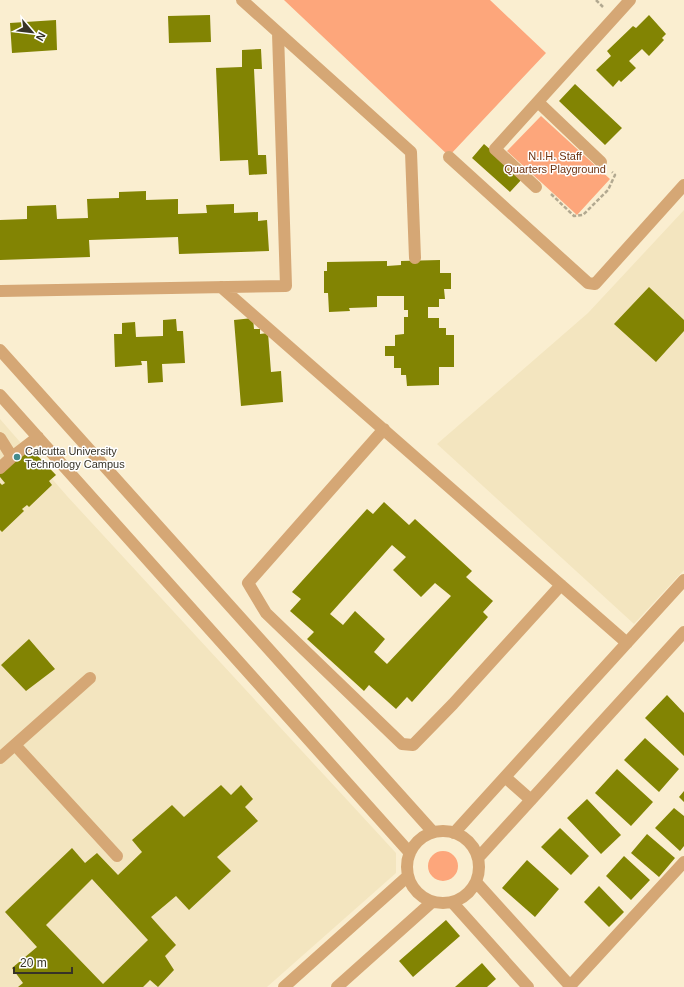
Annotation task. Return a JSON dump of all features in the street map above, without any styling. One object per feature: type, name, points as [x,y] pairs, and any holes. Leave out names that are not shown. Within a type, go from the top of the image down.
[{"type":"street","points":[[242,0],[411,152],[415,258]]},
{"type":"street","points":[[536,187],[494,149],[630,0]]},
{"type":"street","points":[[1,289],[286,286],[278,33]]},
{"type":"street","points":[[538,102],[601,162]]},
{"type":"street","points":[[449,157],[586,282],[592,285],[595,284],[684,185]]},
{"type":"street","points":[[221,287],[627,643]]},
{"type":"street","points":[[0,350],[433,832]]},
{"type":"street","points":[[0,395],[410,853]]},
{"type":"street","points":[[384,429],[248,584],[266,614],[402,744],[413,745],[453,704],[561,585]]},
{"type":"street","points":[[0,468],[38,437]]},
{"type":"street","points":[[0,438],[12,457]]},
{"type":"street","points":[[454,833],[684,580]]},
{"type":"street","points":[[478,858],[684,632]]},
{"type":"street","points":[[0,758],[90,678]]},
{"type":"street","points":[[15,745],[117,856]]},
{"type":"street","points":[[505,777],[531,800]]},
{"type":"street","points":[[444,830],[459,834],[470,841],[477,852],[480,864],[476,882],[464,897],[443,904],[432,902],[420,895],[411,885],[408,876],[407,860],[410,853],[420,839],[433,832],[444,830]]},
{"type":"street","points":[[476,882],[570,987],[684,862]]},
{"type":"street","points":[[284,987],[408,876]]},
{"type":"street","points":[[336,987],[432,902]]},
{"type":"street","points":[[452,902],[528,987]]},
{"type":"path","points":[[536,187],[540,183],[574,216],[578,217],[583,215],[605,194],[614,180],[616,175],[601,162]]},
{"type":"shaded area","points":[[684,210],[684,570],[634,624],[437,444],[588,313]]},
{"type":"shaded area","points":[[0,419],[67,496],[396,853],[396,873],[267,987],[0,987]]},
{"type":"green space","points":[[284,0],[490,0],[546,53],[449,156]]},
{"type":"green space","name":"N.I.H. Staff Quarters Playground","points":[[541,116],[610,179],[577,215],[507,151]]},
{"type":"green space","points":[[443,851],[449,852],[457,860],[457,872],[449,880],[443,881],[437,880],[429,872],[428,866],[429,860],[437,852]]},
{"type":"building","points":[[210,15],[211,42],[169,43],[168,16]]},
{"type":"building","points":[[649,15],[666,34],[662,38],[664,40],[649,56],[642,49],[629,61],[636,68],[621,82],[619,80],[613,87],[596,70],[611,56],[607,51],[633,26],[636,28]]},
{"type":"building","points":[[56,20],[57,50],[12,53],[10,23]]},
{"type":"building","points":[[261,49],[262,69],[254,69],[258,155],[266,155],[267,174],[249,175],[248,160],[220,161],[216,68],[242,67],[242,50]]},
{"type":"building","points":[[575,84],[622,128],[605,145],[559,101]]},
{"type":"building","points":[[484,144],[523,178],[510,192],[472,158]]},
{"type":"building","points":[[146,191],[146,200],[178,199],[178,214],[207,213],[206,205],[234,204],[234,213],[258,212],[258,221],[267,220],[269,251],[179,254],[178,237],[89,240],[90,257],[0,260],[0,220],[27,219],[27,206],[56,205],[57,219],[88,218],[87,199],[119,198],[119,192]]},
{"type":"building","points":[[440,260],[440,273],[451,273],[451,289],[444,289],[445,299],[439,299],[439,307],[428,307],[428,318],[439,318],[439,328],[446,328],[446,335],[454,335],[454,367],[439,367],[439,385],[407,386],[406,375],[401,375],[401,368],[394,368],[394,356],[385,356],[385,346],[395,346],[395,335],[404,334],[404,317],[408,317],[408,310],[404,310],[404,296],[377,296],[377,307],[349,308],[350,311],[329,312],[328,293],[324,293],[324,271],[327,271],[327,262],[387,261],[387,266],[401,265],[401,261]]},
{"type":"building","points":[[649,287],[684,320],[684,331],[656,362],[614,324]]},
{"type":"building","points":[[253,318],[254,329],[260,329],[260,334],[268,333],[271,372],[281,371],[283,402],[241,406],[234,320]]},
{"type":"building","points":[[176,319],[177,331],[183,331],[185,363],[162,364],[163,382],[148,383],[147,361],[141,361],[142,365],[115,367],[114,334],[122,334],[122,323],[135,322],[136,337],[163,336],[163,320]]},
{"type":"building","points":[[23,452],[28,457],[34,452],[56,475],[49,481],[52,485],[29,507],[27,505],[22,509],[24,511],[2,532],[0,530],[0,483],[2,485],[5,483],[0,477],[0,473]]},
{"type":"building","points":[[384,502],[409,525],[415,519],[472,571],[466,577],[493,601],[483,612],[488,617],[412,702],[407,697],[396,709],[369,685],[364,691],[307,639],[314,632],[290,611],[301,599],[292,592],[367,509],[373,514]],"holes":[[[392,545],[406,557],[393,570],[421,597],[435,583],[451,596],[387,664],[374,652],[385,639],[355,611],[343,625],[330,614]]]},
{"type":"building","points":[[29,639],[55,669],[26,691],[1,665]]},
{"type":"building","points":[[667,695],[684,713],[684,756],[645,718]]},
{"type":"building","points":[[645,738],[679,769],[659,792],[624,760]]},
{"type":"building","points":[[617,769],[653,802],[631,826],[595,793]]},
{"type":"building","points":[[221,785],[231,795],[241,785],[253,799],[245,807],[258,821],[217,857],[231,871],[189,910],[176,896],[151,917],[176,945],[165,956],[174,970],[158,987],[150,980],[143,987],[18,987],[23,983],[12,968],[37,947],[5,912],[72,848],[85,863],[97,853],[118,875],[142,852],[132,840],[172,805],[184,817]],"holes":[[[92,879],[148,940],[103,984],[46,925]]]},
{"type":"building","points":[[684,791],[684,802],[679,797]]},
{"type":"building","points":[[587,799],[621,835],[601,854],[567,818]]},
{"type":"building","points":[[674,808],[684,816],[684,846],[680,851],[655,828]]},
{"type":"building","points":[[560,828],[589,856],[571,875],[541,847]]},
{"type":"building","points":[[647,834],[675,858],[659,877],[631,853]]},
{"type":"building","points":[[624,856],[650,880],[631,900],[606,876]]},
{"type":"building","points":[[527,860],[559,889],[535,917],[502,888]]},
{"type":"building","points":[[599,886],[624,912],[609,927],[584,902]]},
{"type":"building","points":[[446,920],[460,936],[413,977],[399,961]]},
{"type":"building","points":[[482,963],[496,979],[487,987],[455,987]]},
{"type":"place","name":"Calcutta University Technology Campus","points":[[17,457]]}]
